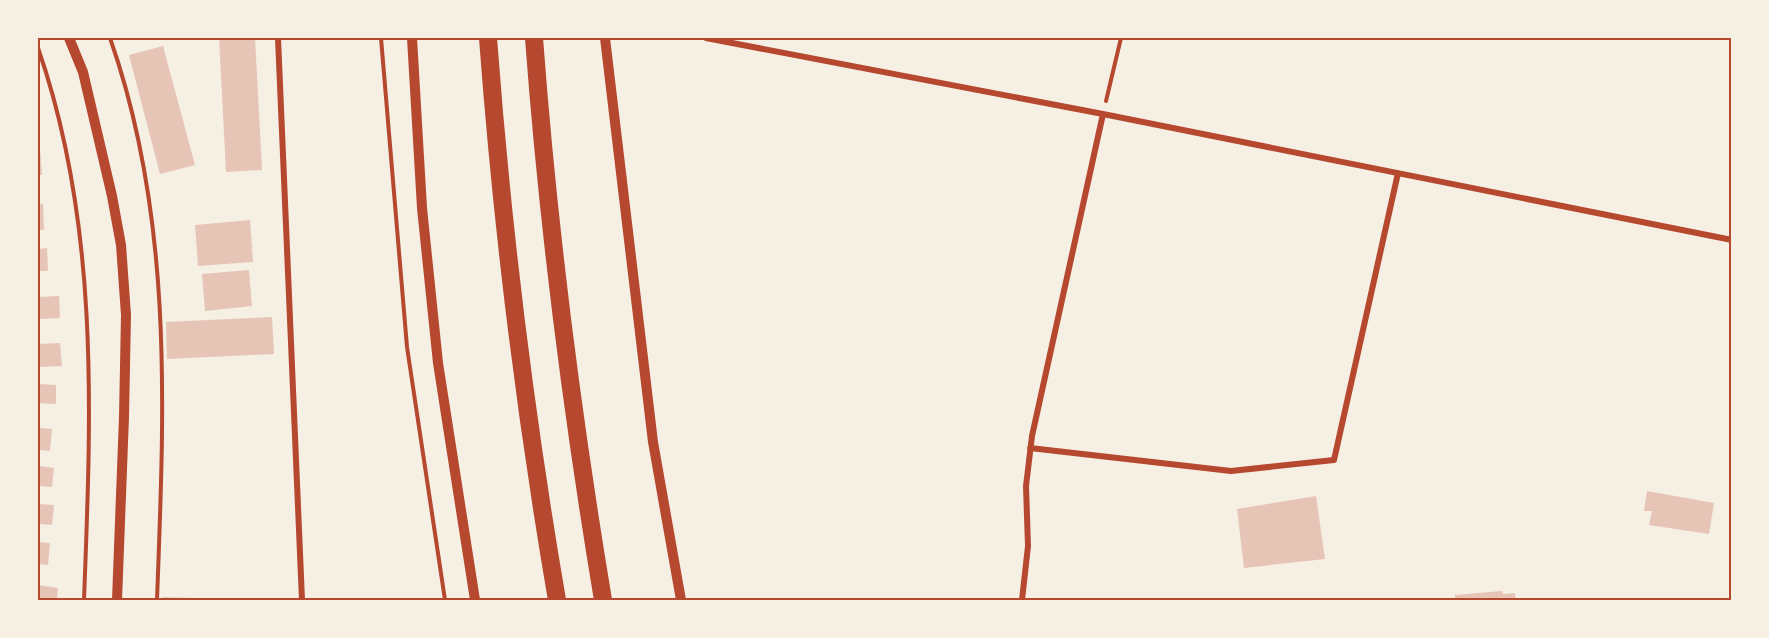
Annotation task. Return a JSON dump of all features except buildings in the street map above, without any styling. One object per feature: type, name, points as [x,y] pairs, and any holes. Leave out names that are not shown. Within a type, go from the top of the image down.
[{"type":"highway","points":[[488,38],[495,131],[516,330],[541,507],[557,600]]},
{"type":"highway","points":[[534,38],[540,127],[562,328],[603,600]]},
{"type":"street","points":[[69,38],[83,72],[121,245],[126,315],[117,600]]},
{"type":"street","points":[[278,38],[302,600]]},
{"type":"street","points":[[412,38],[422,208],[438,363],[475,600]]},
{"type":"street","points":[[604,38],[653,442],[681,600]]},
{"type":"street","points":[[706,38],[1103,114],[1731,240]]},
{"type":"street","points":[[1022,600],[1028,546],[1026,486],[1030,448],[1103,114]]},
{"type":"street","points":[[1030,448],[1231,471],[1334,460],[1398,173]]},
{"type":"path","points":[[110,38],[148,186],[157,254],[162,389],[157,600]]},
{"type":"path","points":[[381,38],[407,347],[445,600]]},
{"type":"path","points":[[1103,114],[1121,38]]},
{"type":"path","points":[[38,48],[66,153],[80,232],[86,284],[90,408],[84,600]]}]
